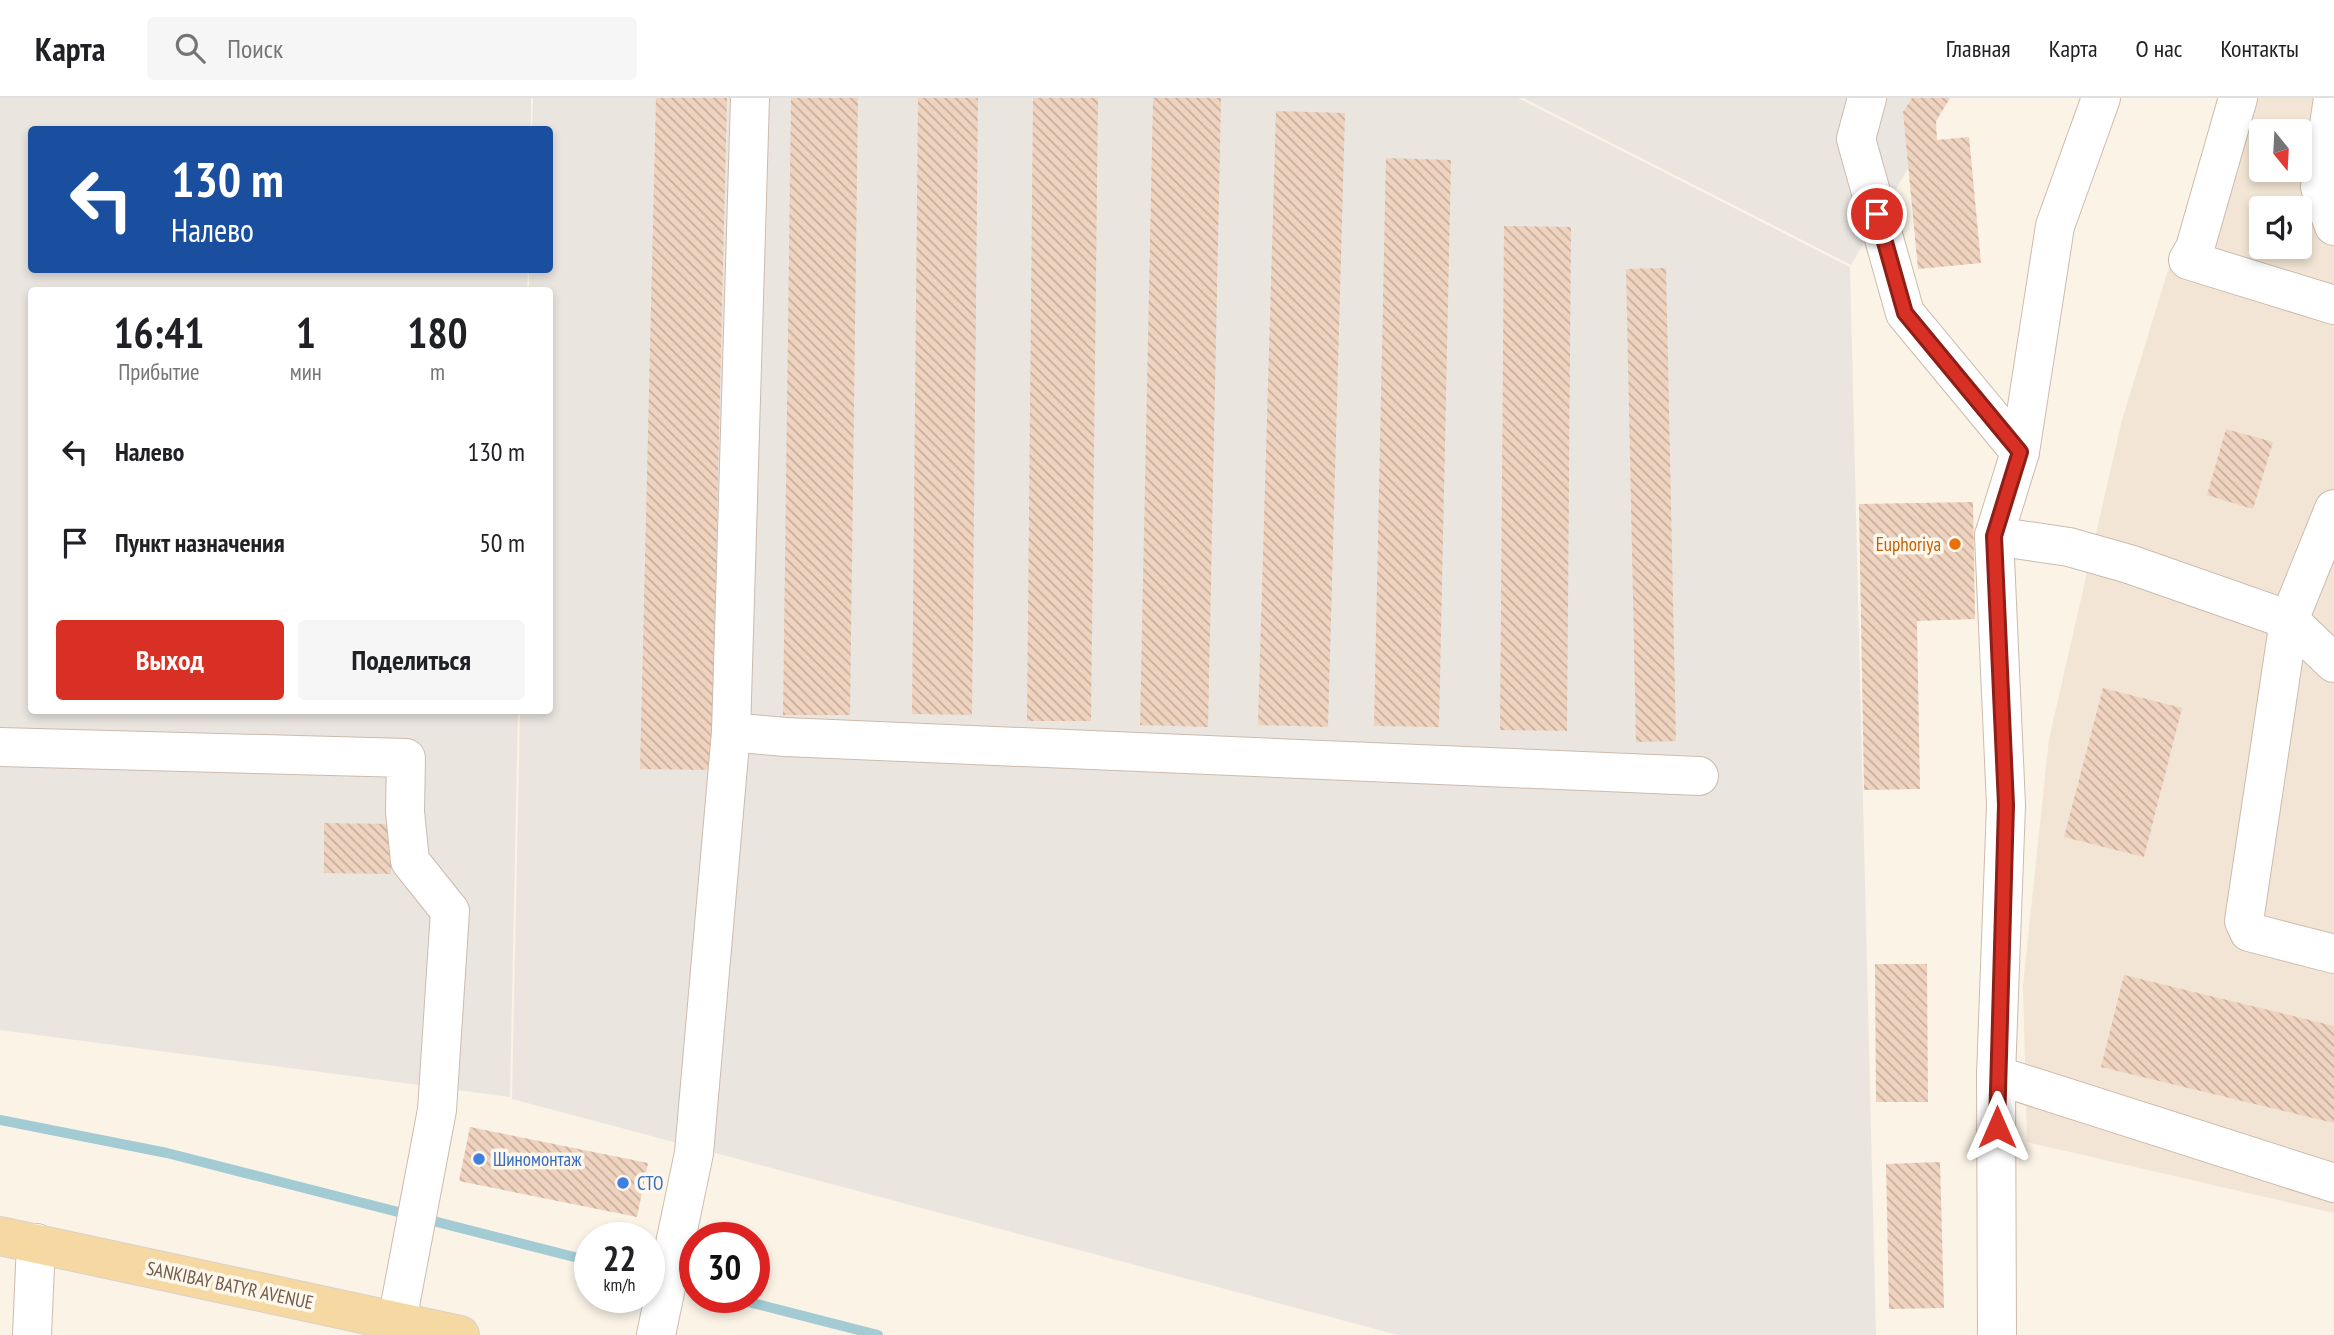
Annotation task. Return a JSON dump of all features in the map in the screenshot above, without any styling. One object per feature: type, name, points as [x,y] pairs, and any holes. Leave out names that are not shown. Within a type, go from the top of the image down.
[{"type":"main road","name":"SANKIBAY BATYR AVENUE","points":[[18,1239],[460,1335]]},
{"type":"street","points":[[660,1318],[694,1153],[731,732],[750,98]]},
{"type":"street","points":[[1867,98],[1856,139],[1905,313],[2020,452]]},
{"type":"street","points":[[1997,1335],[1996,1074],[2006,805],[1994,536],[2020,452],[2055,226],[2101,98]]},
{"type":"street","points":[[2238,98],[2195,248],[2188,260],[2334,305]]},
{"type":"street","points":[[2333,98],[2320,187],[2334,226]]},
{"type":"street","points":[[2334,509],[2288,620],[2244,921],[2249,932],[2334,954]]},
{"type":"street","points":[[1994,536],[2069,547],[2129,564],[2288,620],[2334,663]]},
{"type":"street","points":[[731,732],[785,737],[1699,776]]},
{"type":"street","points":[[0,747],[406,758],[405,812],[410,861],[450,911],[437,1110],[397,1321]]},
{"type":"street","points":[[1996,1074],[2334,1183]]},
{"type":"street","points":[[18,1239],[32,1335]]},
{"type":"shaded area","points":[[0,98],[531,98],[531,126],[28,126],[28,273],[528,273],[527,287],[28,287],[28,714],[518,714],[510,1097],[0,1030]]},
{"type":"shaded area","points":[[533,98],[1518,98],[1850,267],[1876,1335],[1398,1335],[512,1099],[520,714],[553,714],[553,287],[529,287],[529,273],[553,273],[553,126],[532,126]]},
{"type":"shaded area","points":[[1523,98],[1950,98],[1851,265]]},
{"type":"shaded area","points":[[2221,98],[2334,98],[2334,1213],[2027,1142],[2023,985],[2049,739],[2122,420]]},
{"type":"building","points":[[656,98],[727,98],[711,770],[640,769]]},
{"type":"building","points":[[791,98],[858,98],[850,715],[783,715]]},
{"type":"building","points":[[918,98],[978,98],[972,715],[912,714]]},
{"type":"building","points":[[1033,98],[1098,98],[1091,721],[1027,721]]},
{"type":"building","points":[[1153,98],[1221,98],[1208,727],[1140,725]]},
{"type":"building","points":[[1912,98],[1950,98],[1936,121],[1937,140],[1969,137],[1981,263],[1918,269],[1903,112]]},
{"type":"building","points":[[1276,111],[1345,113],[1328,727],[1258,725]]},
{"type":"building","points":[[1386,158],[1451,160],[1439,727],[1374,726]]},
{"type":"building","points":[[1504,226],[1571,227],[1567,731],[1500,730]]},
{"type":"building","points":[[1666,268],[1676,741],[1636,742],[1626,269]]},
{"type":"building","points":[[2226,429],[2273,442],[2253,509],[2207,495]]},
{"type":"building","points":[[1973,502],[1975,619],[1917,621],[1920,789],[1864,790],[1859,504]]},
{"type":"building","points":[[2103,688],[2182,708],[2144,857],[2064,837]]},
{"type":"building","points":[[324,823],[392,824],[391,874],[324,873]]},
{"type":"building","points":[[1875,964],[1927,964],[1928,1102],[1876,1102]]},
{"type":"building","points":[[2124,975],[2334,1026],[2334,1123],[2101,1067]]},
{"type":"building","points":[[470,1127],[648,1163],[637,1217],[459,1181]]},
{"type":"building","points":[[1940,1162],[1944,1308],[1889,1309],[1886,1164]]},
{"type":"waterway","points":[[0,1120],[167,1153],[574,1257]]},
{"type":"waterway","points":[[672,1282],[679,1284]]},
{"type":"waterway","points":[[770,1307],[878,1335]]},
{"type":"place","name":"Euphoriya","points":[[1955,544]]},
{"type":"place","name":"Шиномонтаж","points":[[479,1159]]},
{"type":"place","name":"СТО","points":[[623,1183]]},
{"type":"route","points":[[1877,214],[1905,313],[2020,452],[1994,536],[2006,805],[1996,1074],[1997,1127]]}]
